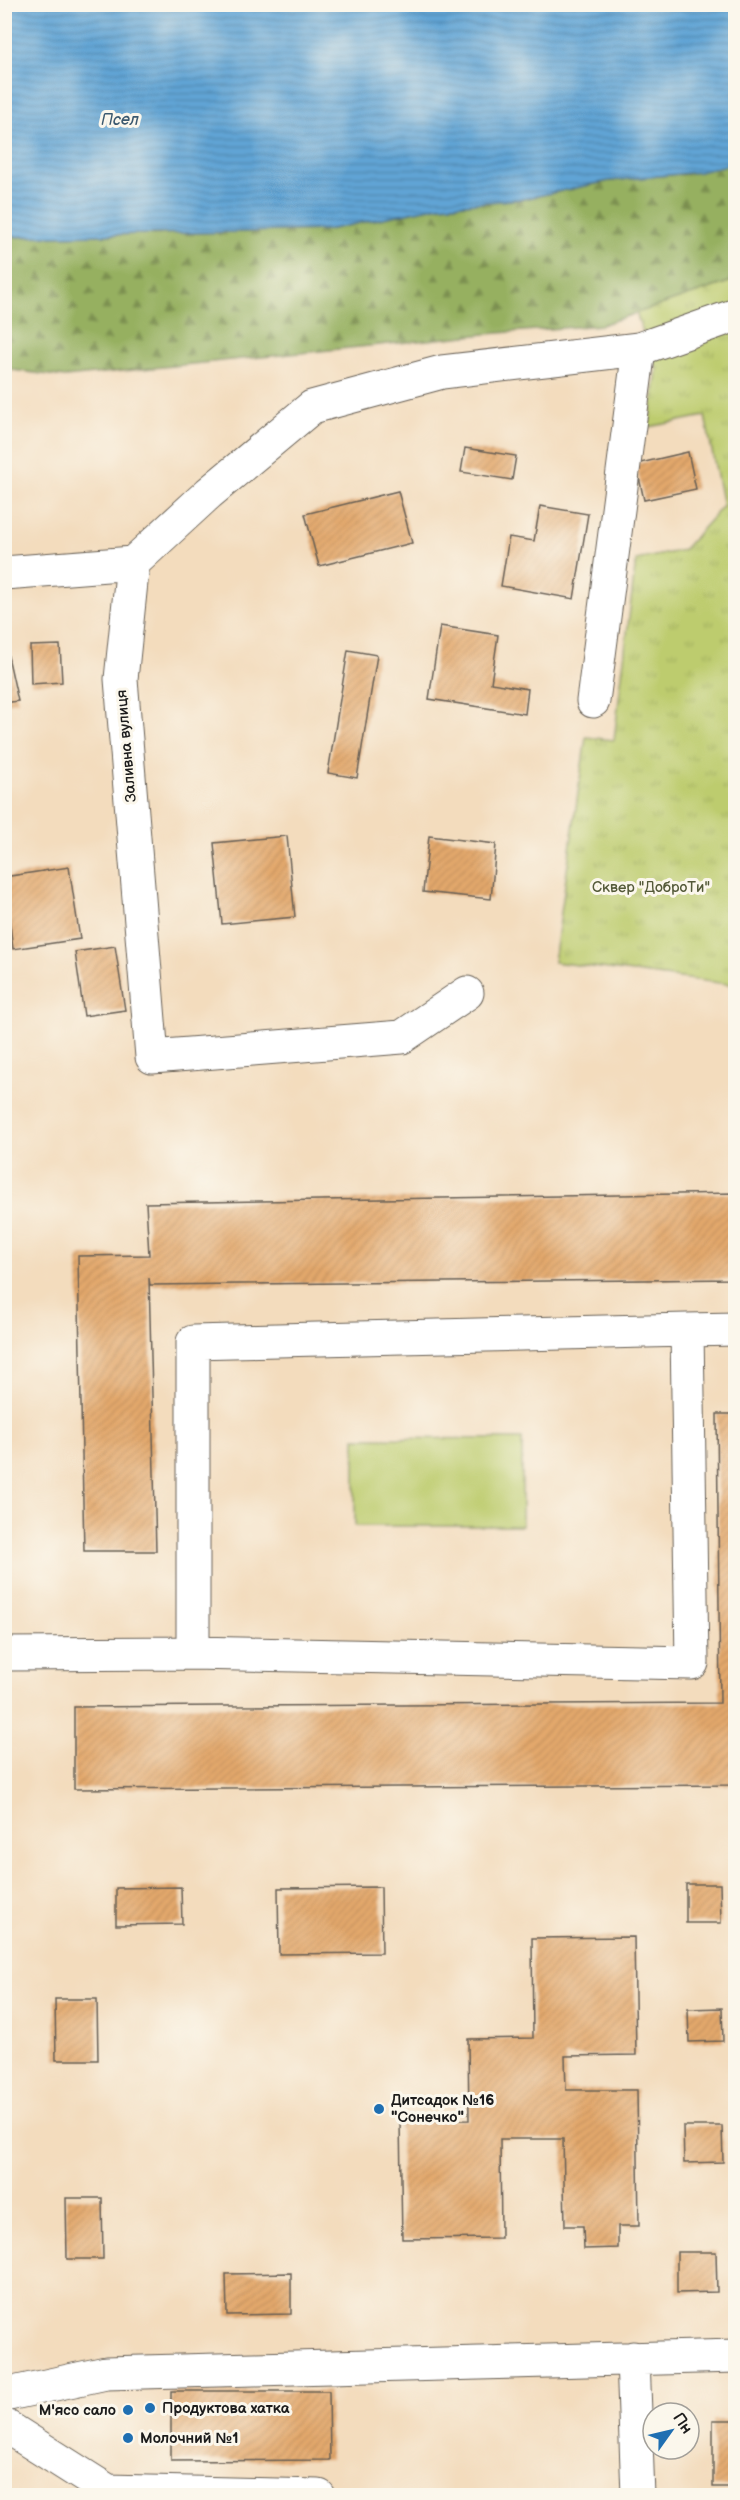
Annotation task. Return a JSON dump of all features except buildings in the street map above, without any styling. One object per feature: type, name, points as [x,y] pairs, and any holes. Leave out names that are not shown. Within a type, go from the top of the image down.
[{"type":"street","points":[[4,573],[133,563],[209,493],[312,407],[442,372],[639,349],[735,315]]},
{"type":"street","points":[[593,701],[639,349]]},
{"type":"street","name":"Заливна вулиця","points":[[133,563],[121,679],[152,1057],[402,1037],[467,993]]},
{"type":"street","points":[[193,1653],[193,1342],[735,1329]]},
{"type":"street","points":[[4,1654],[193,1653],[692,1663],[687,1330]]},
{"type":"street","points":[[4,2395],[106,2373],[735,2356]]},
{"type":"street","points":[[633,2358],[638,2496]]},
{"type":"street","points":[[4,2425],[108,2493],[319,2496]]},
{"type":"green space","points":[[735,163],[735,280],[601,325],[486,334],[65,377],[5,369],[5,237],[327,230],[439,206],[523,199],[609,181],[699,172]]},
{"type":"green space","name":"Сквер \"ДоброТи\"","points":[[735,280],[735,985],[554,962],[586,737],[614,740],[636,560],[683,550],[723,506],[705,416],[649,427],[657,370],[636,313]]},
{"type":"green space","points":[[355,1438],[522,1439],[522,1526],[355,1526]]},
{"type":"water","name":"Псел","points":[[4,5],[735,5],[735,163],[699,172],[609,181],[523,199],[439,206],[327,230],[5,237]]},
{"type":"place","name":"Дитсадок №16 \"Сонечко\"","points":[[379,2109]]},
{"type":"place","name":"Продуктова хатка","points":[[150,2408]]},
{"type":"place","name":"М'ясо сало","points":[[128,2410]]},
{"type":"place","name":"Молочний №1","points":[[128,2438]]}]
